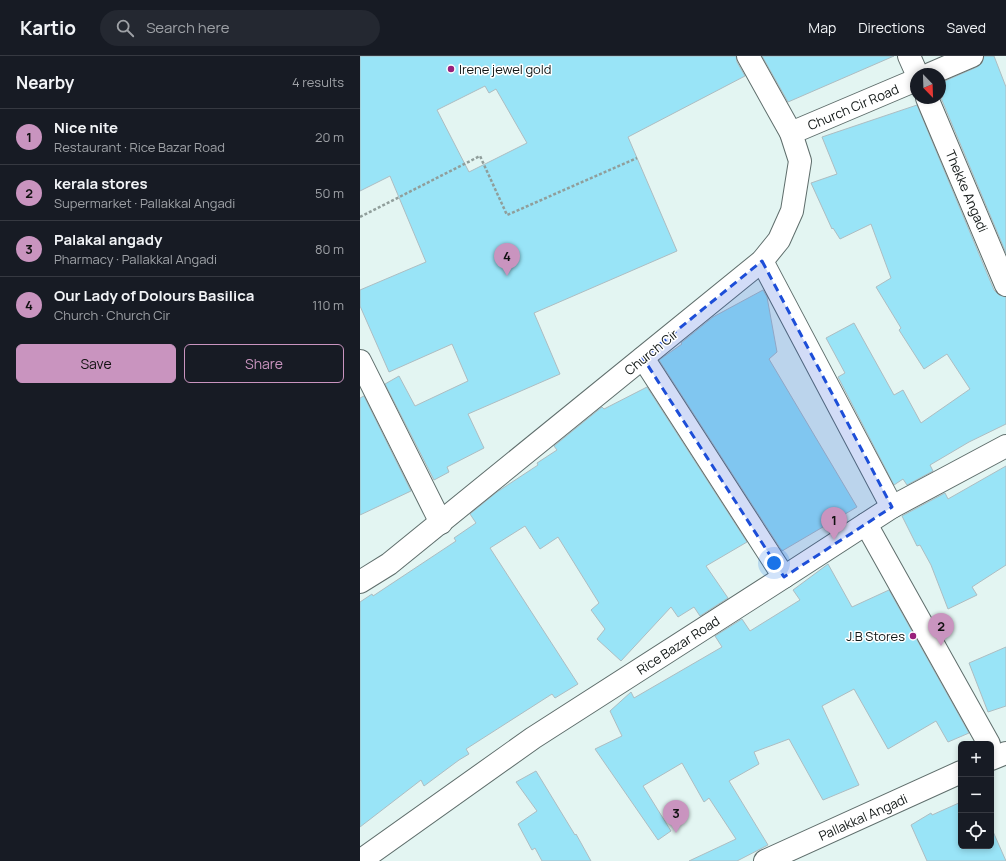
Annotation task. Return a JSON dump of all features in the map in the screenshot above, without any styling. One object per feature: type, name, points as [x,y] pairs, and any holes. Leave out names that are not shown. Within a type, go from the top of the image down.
[{"type":"street","name":"Church Cir","points":[[360,582],[389,564],[441,523],[762,261],[779,240],[792,211],[800,162],[791,133],[748,56]]},
{"type":"street","points":[[910,56],[915,68]]},
{"type":"street","points":[[944,68],[972,56]]},
{"type":"street","name":"Church Cir Road","points":[[791,133],[910,83]]},
{"type":"street","name":"Thekke Angadi","points":[[930,104],[1006,285]]},
{"type":"street","points":[[762,261],[892,507]]},
{"type":"street","points":[[643,358],[784,576]]},
{"type":"street","points":[[360,361],[441,523]]},
{"type":"street","name":"Rice Bazar Road","points":[[360,860],[533,738],[784,576],[892,507],[1006,446]]},
{"type":"street","points":[[866,524],[995,752]]},
{"type":"street","name":"Pallakkal Angadi","points":[[765,861],[958,773]]},
{"type":"path","points":[[360,217],[480,156],[507,215],[637,158]]},
{"type":"highlighted area","points":[[762,261],[892,507],[784,577],[643,358]]},
{"type":"building","points":[[360,56],[736,56],[737,62],[745,76],[628,137],[677,251],[534,313],[560,374],[468,414],[484,448],[447,467],[449,472],[434,480],[385,384],[399,376],[415,406],[468,381],[452,344],[389,372],[360,306],[360,290],[426,262],[390,176],[360,191]],"holes":[[[485,86],[489,93],[496,89],[527,143],[469,172],[437,110]]]},
{"type":"building","points":[[762,56],[894,56],[788,102]]},
{"type":"building","points":[[984,56],[994,56],[1006,87],[1006,253],[944,104],[946,104],[946,80],[977,67],[982,63]]},
{"type":"building","points":[[917,105],[994,290],[999,295],[1006,297],[1006,424],[969,442],[930,465],[933,471],[907,485],[903,479],[894,485],[838,377],[845,373],[826,338],[854,323],[894,395],[903,390],[921,423],[970,389],[947,354],[924,369],[899,330],[901,328],[876,287],[891,278],[871,224],[840,239],[833,228],[832,229],[811,183],[837,174],[822,137]]},
{"type":"building","points":[[763,290],[767,297],[777,352],[769,359],[857,507],[782,551],[659,360],[682,344],[681,343],[713,317]]},
{"type":"building","points":[[647,387],[747,542],[706,566],[728,598],[700,616],[694,607],[678,617],[671,607],[621,661],[597,639],[605,629],[591,610],[599,603],[558,537],[540,549],[525,526],[490,548],[578,684],[555,698],[552,694],[466,749],[469,754],[424,786],[421,780],[360,827],[360,602],[372,594],[373,596],[456,541],[454,538],[476,523],[470,514],[497,492],[538,465],[537,463],[557,450],[554,446],[602,407],[604,409]]},
{"type":"building","points":[[364,396],[411,491],[360,515],[360,398]]},
{"type":"building","points":[[1006,466],[1006,565],[972,587],[977,595],[948,609],[931,565],[920,545],[917,546],[902,516],[945,493],[948,499]]},
{"type":"building","points":[[828,564],[852,607],[889,590],[969,733],[948,742],[936,721],[888,749],[854,689],[822,706],[859,785],[823,800],[789,739],[754,752],[759,764],[729,781],[768,845],[737,861],[689,861],[736,839],[709,798],[704,802],[682,763],[643,786],[671,831],[658,840],[595,749],[622,736],[610,711],[631,692],[634,698],[722,647],[715,636],[742,619],[750,631],[800,600],[793,590]]},
{"type":"building","points":[[1006,647],[1006,706],[988,712],[969,663]]},
{"type":"building","points":[[536,771],[575,835],[576,834],[591,861],[542,861],[535,848],[532,850],[518,824],[537,811],[516,782]]},
{"type":"building","points":[[958,803],[958,849],[994,849],[994,834],[1006,861],[927,861],[911,825],[931,813],[932,815]]},
{"type":"place","name":"Irene jewel gold","points":[[451,69]]},
{"type":"place","name":"Our Lady of Dolours Basilica","points":[[507,276]]},
{"type":"place","name":"Nice nite","points":[[834,540]]},
{"type":"place","name":"J.B Stores","points":[[913,636]]},
{"type":"place","name":"kerala stores","points":[[941,646]]},
{"type":"place","name":"Palakal angady","points":[[676,833]]}]
